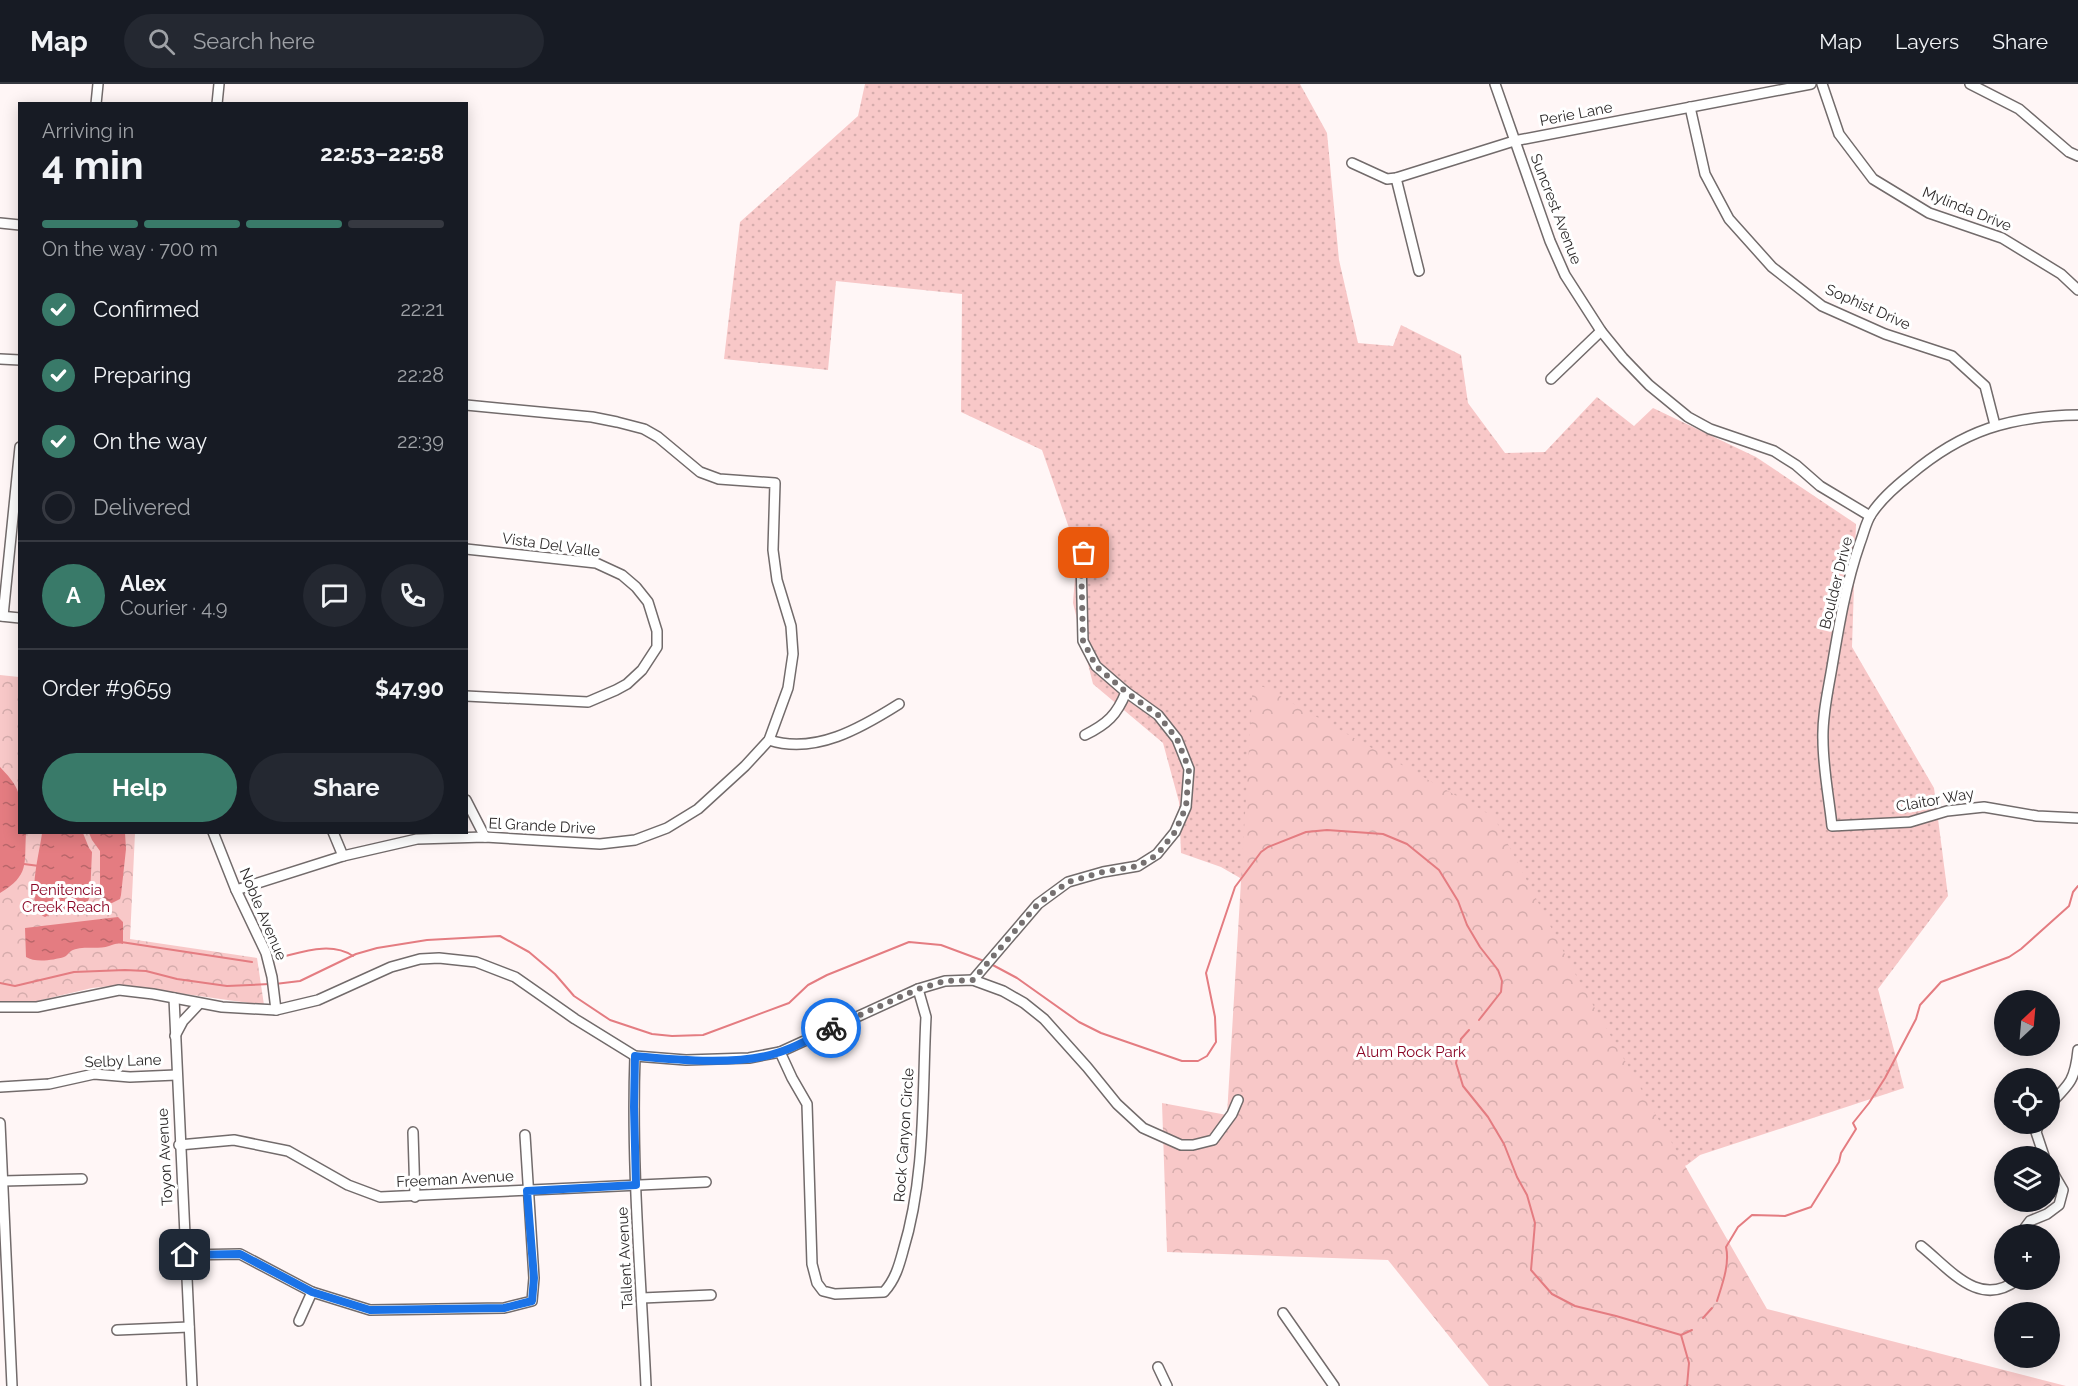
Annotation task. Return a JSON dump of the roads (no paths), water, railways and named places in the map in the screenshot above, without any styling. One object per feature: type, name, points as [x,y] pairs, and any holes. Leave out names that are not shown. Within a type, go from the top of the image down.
[{"type":"street","points":[[96,102],[98,84]]},
{"type":"street","points":[[217,102],[219,84]]},
{"type":"street","name":"Suncrest Avenue","points":[[1496,84],[1550,241],[1571,284],[1601,331],[1623,358],[1649,385],[1688,417],[1710,429],[1774,450],[1820,486],[1870,516]]},
{"type":"street","name":"Perie Lane","points":[[1396,178],[1514,141],[1811,84]]},
{"type":"street","name":"Mylinda Drive","points":[[1822,84],[1839,134],[1873,179],[1929,213],[2002,238],[2061,274],[2078,290]]},
{"type":"street","points":[[1970,84],[2019,109],[2069,152],[2078,156]]},
{"type":"street","name":"Sophist Drive","points":[[1690,107],[1705,174],[1729,219],[1772,267],[1822,306],[1885,334],[1952,356],[1986,386],[1995,425]]},
{"type":"street","points":[[1352,163],[1387,179],[1396,178],[1419,271]]},
{"type":"street","points":[[0,223],[18,225]]},
{"type":"street","points":[[1551,379],[1601,331]]},
{"type":"street","points":[[0,358],[18,360]]},
{"type":"street","name":"El Grande Drive","points":[[236,890],[343,856],[417,839],[485,837],[600,844],[635,840],[667,828],[698,809],[745,766],[769,740],[788,688],[793,654],[791,626],[777,580],[773,550],[775,483],[719,479],[700,472],[658,437],[644,429],[617,422],[592,417],[468,405]]},
{"type":"street","name":"Boulder Drive","points":[[1832,826],[1823,740],[1825,707],[1852,567],[1870,516],[1888,493],[1945,448],[1995,425],[2033,417],[2078,415]]},
{"type":"street","points":[[18,465],[1,616],[18,618]]},
{"type":"street","name":"Vista Del Valle","points":[[468,549],[596,563],[622,575],[636,587],[648,602],[657,631],[657,646],[642,670],[627,684],[588,702],[468,696]]},
{"type":"street","points":[[973,980],[1038,904],[1068,882],[1103,872],[1138,866],[1157,855],[1175,832],[1186,807],[1189,769],[1177,739],[1158,715],[1096,666],[1083,641],[1081,559],[1084,553]]},
{"type":"street","points":[[1085,735],[1104,725],[1119,709],[1126,692]]},
{"type":"street","points":[[769,740],[784,745],[831,739],[867,724],[898,704]]},
{"type":"street","points":[[468,804],[485,837]]},
{"type":"street","name":"Claitor Way","points":[[1832,826],[1910,822],[1947,812],[1984,807],[2037,816],[2078,818]]},
{"type":"street","name":"Noble Avenue","points":[[214,834],[236,890],[266,954],[272,977],[276,1010]]},
{"type":"street","points":[[334,834],[343,856]]},
{"type":"street","points":[[0,1007],[37,1007],[119,990],[199,1004],[276,1010],[318,1000],[401,964],[420,959],[458,959],[492,967],[515,977],[575,1019],[635,1056],[686,1060],[749,1058],[780,1052],[918,989],[945,981],[973,980],[1003,991],[1024,1003],[1044,1019],[1088,1067],[1117,1104],[1143,1128],[1180,1144],[1193,1145],[1213,1140],[1232,1114],[1238,1100]]},
{"type":"street","name":"Rock Canyon Circle","points":[[780,1052],[807,1104],[812,1264],[817,1283],[823,1291],[835,1294],[884,1292],[897,1274],[917,1193],[926,1017],[918,989]]},
{"type":"street","name":"Toyon Avenue","points":[[174,998],[174,1038],[192,1386]]},
{"type":"street","points":[[174,1038],[183,1021],[199,1004]]},
{"type":"street","points":[[2060,1094],[2077,1069],[2078,1050]]},
{"type":"street","name":"Tallent Avenue","points":[[635,1056],[636,1185],[646,1386]]},
{"type":"street","name":"Selby Lane","points":[[0,1087],[49,1084],[94,1074],[130,1077],[176,1075]]},
{"type":"street","points":[[0,1123],[12,1386]]},
{"type":"street","points":[[413,1132],[415,1197]]},
{"type":"street","points":[[185,1255],[240,1254],[312,1292],[370,1310],[504,1308],[532,1301],[534,1278],[525,1135]]},
{"type":"street","name":"Freeman Avenue","points":[[179,1145],[234,1140],[288,1151],[348,1185],[380,1197],[706,1182]]},
{"type":"street","points":[[3,1181],[82,1179]]},
{"type":"street","points":[[2060,1185],[2063,1190],[2060,1201]]},
{"type":"street","points":[[2028,1224],[2050,1212]]},
{"type":"street","points":[[1921,1246],[1969,1285],[1982,1291],[1994,1290]]},
{"type":"street","points":[[299,1321],[312,1292]]},
{"type":"street","points":[[642,1298],[711,1295]]},
{"type":"street","points":[[1283,1313],[1334,1386]]},
{"type":"street","points":[[117,1330],[189,1328]]},
{"type":"street","points":[[1158,1367],[1167,1386]]},
{"type":"water","points":[[0,767],[17,790],[18,834],[26,834],[24,868],[10,887],[0,893]]},
{"type":"water","points":[[42,834],[83,834],[92,852],[89,900],[84,906],[59,911],[45,917],[35,902]]},
{"type":"water","points":[[89,834],[125,834],[126,849],[121,895],[120,899],[112,903],[104,904],[100,898],[100,851]]},
{"type":"water","points":[[118,917],[123,922],[123,944],[75,949],[64,957],[50,960],[34,960],[26,957],[25,928]]},
{"type":"waterway","points":[[989,963],[1017,978],[1079,1022],[1101,1033],[1182,1061],[1198,1061],[1207,1056],[1216,1042],[1215,1017],[1206,973],[1235,887],[1261,852],[1306,832],[1327,830],[1383,834],[1407,844],[1439,870],[1458,901],[1467,925],[1498,970],[1502,981],[1501,992],[1479,1020]]},
{"type":"waterway","points":[[24,864],[39,866]]},
{"type":"waterway","points":[[1717,1301],[1726,1267],[1726,1247],[1738,1227],[1752,1215],[1785,1216],[1811,1207],[1856,1129],[1853,1123],[1885,1078],[1916,1019],[1920,1005],[1941,982],[2009,957],[2021,949],[2069,906],[2073,892],[2078,886]]},
{"type":"waterway","points":[[275,984],[300,981],[356,954],[377,948],[427,940],[500,936],[529,952],[555,974],[574,996],[610,1020],[652,1034],[703,1035],[789,1003],[808,985],[827,975],[909,942],[941,945],[984,961]]},
{"type":"waterway","points":[[121,942],[252,962]]},
{"type":"waterway","points":[[272,959],[324,949],[344,951],[353,956]]},
{"type":"waterway","points":[[0,983],[15,986],[74,972],[125,970],[146,971],[177,979],[227,986],[270,984]]},
{"type":"waterway","points":[[1469,1030],[1461,1039],[1456,1063],[1463,1086],[1488,1117],[1504,1144],[1527,1195],[1535,1223],[1531,1270],[1552,1294],[1575,1306],[1681,1335],[1689,1363],[1687,1386]]},
{"type":"waterway","points":[[1703,1318],[1712,1308]]},
{"type":"waterway","points":[[1681,1335],[1692,1330]]},
{"type":"park label","name":"Penitencia Creek Reach","points":[[66,898]]},
{"type":"park label","name":"Alum Rock Park","points":[[1411,1052]]}]
